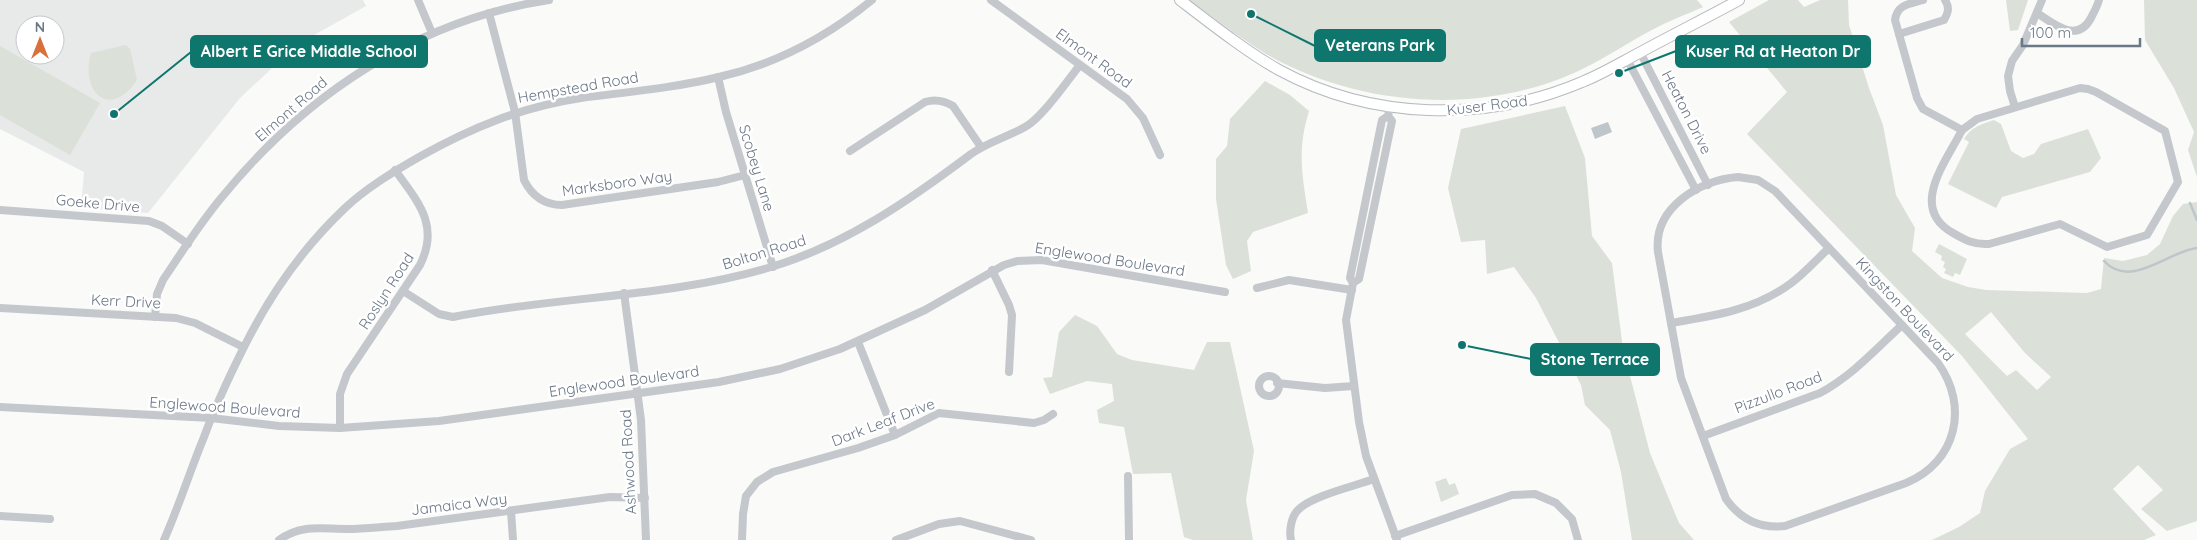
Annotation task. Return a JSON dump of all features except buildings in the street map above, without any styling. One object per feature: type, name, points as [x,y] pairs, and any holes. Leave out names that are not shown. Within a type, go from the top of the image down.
[{"type":"street","points":[[418,0],[432,33]]},
{"type":"street","name":"Elmont Road","points":[[155,317],[160,285],[220,198],[288,127],[314,104],[362,70],[432,33],[489,13],[547,0]]},
{"type":"street","name":"Hempstead Road","points":[[164,540],[211,418],[243,347],[276,292],[323,230],[346,207],[395,170],[452,138],[515,112],[564,101],[718,77],[765,63],[797,49],[835,28],[872,0]]},
{"type":"street","name":"Elmont Road","points":[[991,0],[1127,99],[1143,118],[1160,155]]},
{"type":"street","name":"Kuser Road","points":[[1180,0],[1278,69],[1331,92],[1389,111],[1462,110],[1535,99],[1573,86],[1739,0]]},
{"type":"street","points":[[1923,0],[1903,6],[1896,12],[1895,20],[1917,98],[1923,109],[1962,130]]},
{"type":"street","points":[[1900,34],[1944,20],[1948,13],[1948,5],[1945,0]]},
{"type":"street","points":[[2015,107],[2008,76],[2012,61],[2023,45],[2042,0]]},
{"type":"street","points":[[2037,13],[2065,30],[2080,30],[2087,26],[2099,0]]},
{"type":"street","name":"Marksboro Way","points":[[489,13],[515,112],[524,180],[534,195],[549,204],[562,205],[718,182],[745,175]]},
{"type":"street","name":"Heaton Drive","points":[[1640,52],[1708,185]]},
{"type":"street","name":"Heaton Drive","points":[[1627,59],[1696,190]]},
{"type":"street","name":"Bolton Road","points":[[403,291],[439,314],[453,317],[710,282],[773,266],[825,247],[876,220],[925,189],[981,147],[1032,123],[1080,65]]},
{"type":"street","name":"Scobey Lane","points":[[718,77],[726,112],[773,266]]},
{"type":"street","points":[[2080,88],[2088,89],[2159,126],[2165,131],[2168,136],[2178,182],[2147,235],[2107,247],[2060,224],[1989,244],[1979,245],[1971,243],[1944,228],[1937,221],[1931,210],[1933,186],[1962,130],[1977,119],[2015,107],[2080,88]]},
{"type":"street","points":[[850,151],[924,102],[931,100],[939,100],[953,106],[981,147]]},
{"type":"street","points":[[1389,111],[1382,120],[1350,278],[1352,287],[1346,320],[1364,448],[1396,538],[1512,495],[1536,494],[1556,503],[1572,519],[1578,540]]},
{"type":"street","points":[[1352,287],[1360,279],[1392,121],[1389,111]]},
{"type":"street","name":"Roslyn Road","points":[[340,428],[340,394],[347,374],[424,257],[428,235],[425,215],[420,204],[395,170]]},
{"type":"street","name":"Kingston Boulevard","points":[[1738,177],[1758,180],[1768,185],[1902,324],[1945,372],[1954,394],[1954,426],[1947,448],[1932,467],[1912,481],[1785,526],[1766,526],[1748,520],[1732,506],[1726,498],[1681,378],[1658,252],[1658,236],[1664,217],[1671,209],[1696,190],[1708,185],[1728,178],[1738,177]]},
{"type":"street","points":[[1366,200],[1375,201]]},
{"type":"street","name":"Goeke Drive","points":[[0,210],[149,221],[162,226],[188,244]]},
{"type":"street","points":[[1671,323],[1728,313],[1761,301],[1791,283],[1829,248]]},
{"type":"street","name":"Englewood Boulevard","points":[[0,407],[211,418],[279,426],[340,428],[422,423],[638,394],[758,374],[810,360],[858,342],[925,310],[992,270],[1017,261],[1042,260],[1225,292]]},
{"type":"street","points":[[992,270],[1012,315],[1010,372]]},
{"type":"street","points":[[1257,288],[1289,280],[1352,287]]},
{"type":"street","name":"Ashwood Road","points":[[624,293],[642,420],[646,540]]},
{"type":"street","name":"Kerr Drive","points":[[0,308],[155,317],[189,321],[243,347]]},
{"type":"street","name":"Pizzullo Road","points":[[1703,436],[1820,393],[1856,368],[1902,324]]},
{"type":"street","points":[[858,342],[895,435]]},
{"type":"street","points":[[1277,382],[1325,388],[1354,386]]},
{"type":"street","name":"Dark Leaf Drive","points":[[742,540],[746,496],[765,475],[895,435],[939,413],[1034,423],[1044,420],[1053,414]]},
{"type":"street","points":[[1128,476],[1129,540]]},
{"type":"street","points":[[1290,540],[1292,520],[1297,511],[1309,501],[1374,479]]},
{"type":"street","name":"Jamaica Way","points":[[279,540],[287,534],[307,527],[367,528],[610,497],[645,498]]},
{"type":"street","points":[[511,511],[513,540]]},
{"type":"street","points":[[0,516],[50,519]]},
{"type":"street","points":[[896,540],[939,524],[960,521],[1032,540]]},
{"type":"shaded area","points":[[0,0],[363,0],[366,6],[298,44],[240,98],[148,213],[81,208],[84,172],[0,129]]},
{"type":"shaded area","points":[[1189,0],[1697,0],[1703,7],[1655,28],[1595,62],[1562,78],[1526,90],[1488,97],[1450,100],[1411,99],[1373,93],[1336,84],[1300,71],[1256,48]]},
{"type":"shaded area","points":[[1769,0],[1798,0],[1804,7],[1820,0],[1848,0],[1849,25],[1883,125],[1896,195],[1915,228],[1912,251],[1942,278],[1968,287],[1986,290],[2087,293],[2101,289],[2104,258],[2123,261],[2147,255],[2160,244],[2173,216],[2183,204],[2197,202],[2197,521],[2167,531],[2141,509],[2163,490],[2138,465],[2113,489],[2156,535],[2144,540],[1932,540],[1959,527],[1980,513],[1985,491],[2010,449],[2028,439],[1962,356],[1747,134],[1787,92],[1729,22]],"holes":[[[1991,312],[2025,353],[2051,377],[2037,390],[2016,370],[2007,376],[1965,334]]]},
{"type":"shaded area","points":[[2006,0],[2028,0],[2018,30],[2010,31]]},
{"type":"shaded area","points":[[2144,0],[2197,0],[2197,177],[2188,150],[2194,132],[2174,88],[2145,40]]},
{"type":"shaded area","points":[[126,45],[130,49],[137,80],[127,92],[117,98],[108,100],[94,90],[90,80],[91,53]]},
{"type":"shaded area","points":[[0,46],[15,55],[15,65],[33,65],[100,103],[70,155],[0,115]]},
{"type":"shaded area","points":[[1265,81],[1290,95],[1309,111],[1302,150],[1308,213],[1253,232],[1247,241],[1251,271],[1233,279],[1226,265],[1216,199],[1216,159],[1227,146],[1230,119]]},
{"type":"shaded area","points":[[1565,106],[1585,158],[1592,236],[1612,263],[1623,349],[1650,453],[1679,523],[1694,540],[1632,540],[1621,472],[1610,430],[1585,405],[1581,385],[1536,298],[1514,267],[1487,274],[1485,240],[1461,242],[1448,188],[1461,129]]},
{"type":"shaded area","points":[[1994,120],[2001,124],[2011,151],[2023,158],[2034,154],[2041,144],[2088,129],[2101,158],[2090,172],[2002,197],[1996,208],[1948,184],[1969,142],[1964,139],[1977,126]]},
{"type":"shaded area","points":[[1608,122],[1612,132],[1595,139],[1591,128]]},
{"type":"shaded area","points":[[1939,244],[1967,259],[1960,275],[1955,273],[1953,277],[1944,273],[1946,269],[1943,267],[1945,262],[1941,260],[1942,256],[1935,252]]},
{"type":"shaded area","points":[[1075,315],[1097,326],[1117,354],[1132,360],[1194,370],[1207,342],[1230,342],[1254,451],[1246,500],[1253,540],[1193,540],[1184,537],[1171,473],[1133,474],[1124,427],[1099,423],[1097,410],[1114,401],[1112,384],[1087,381],[1050,394],[1043,378],[1052,377],[1059,332]]},
{"type":"shaded area","points":[[1446,478],[1449,485],[1455,483],[1459,494],[1441,502],[1435,482]]},
{"type":"waterway","points":[[2190,203],[2197,220]]},
{"type":"waterway","points":[[2104,261],[2115,269],[2126,272],[2150,266],[2174,255],[2197,248]]},
{"type":"place","name":"Veterans Park","points":[[1251,14]]},
{"type":"place","name":"Kuser Rd at Heaton Dr","points":[[1619,73]]},
{"type":"place","name":"Albert E Grice Middle School","points":[[114,114]]},
{"type":"place","name":"Stone Terrace","points":[[1462,345]]}]
